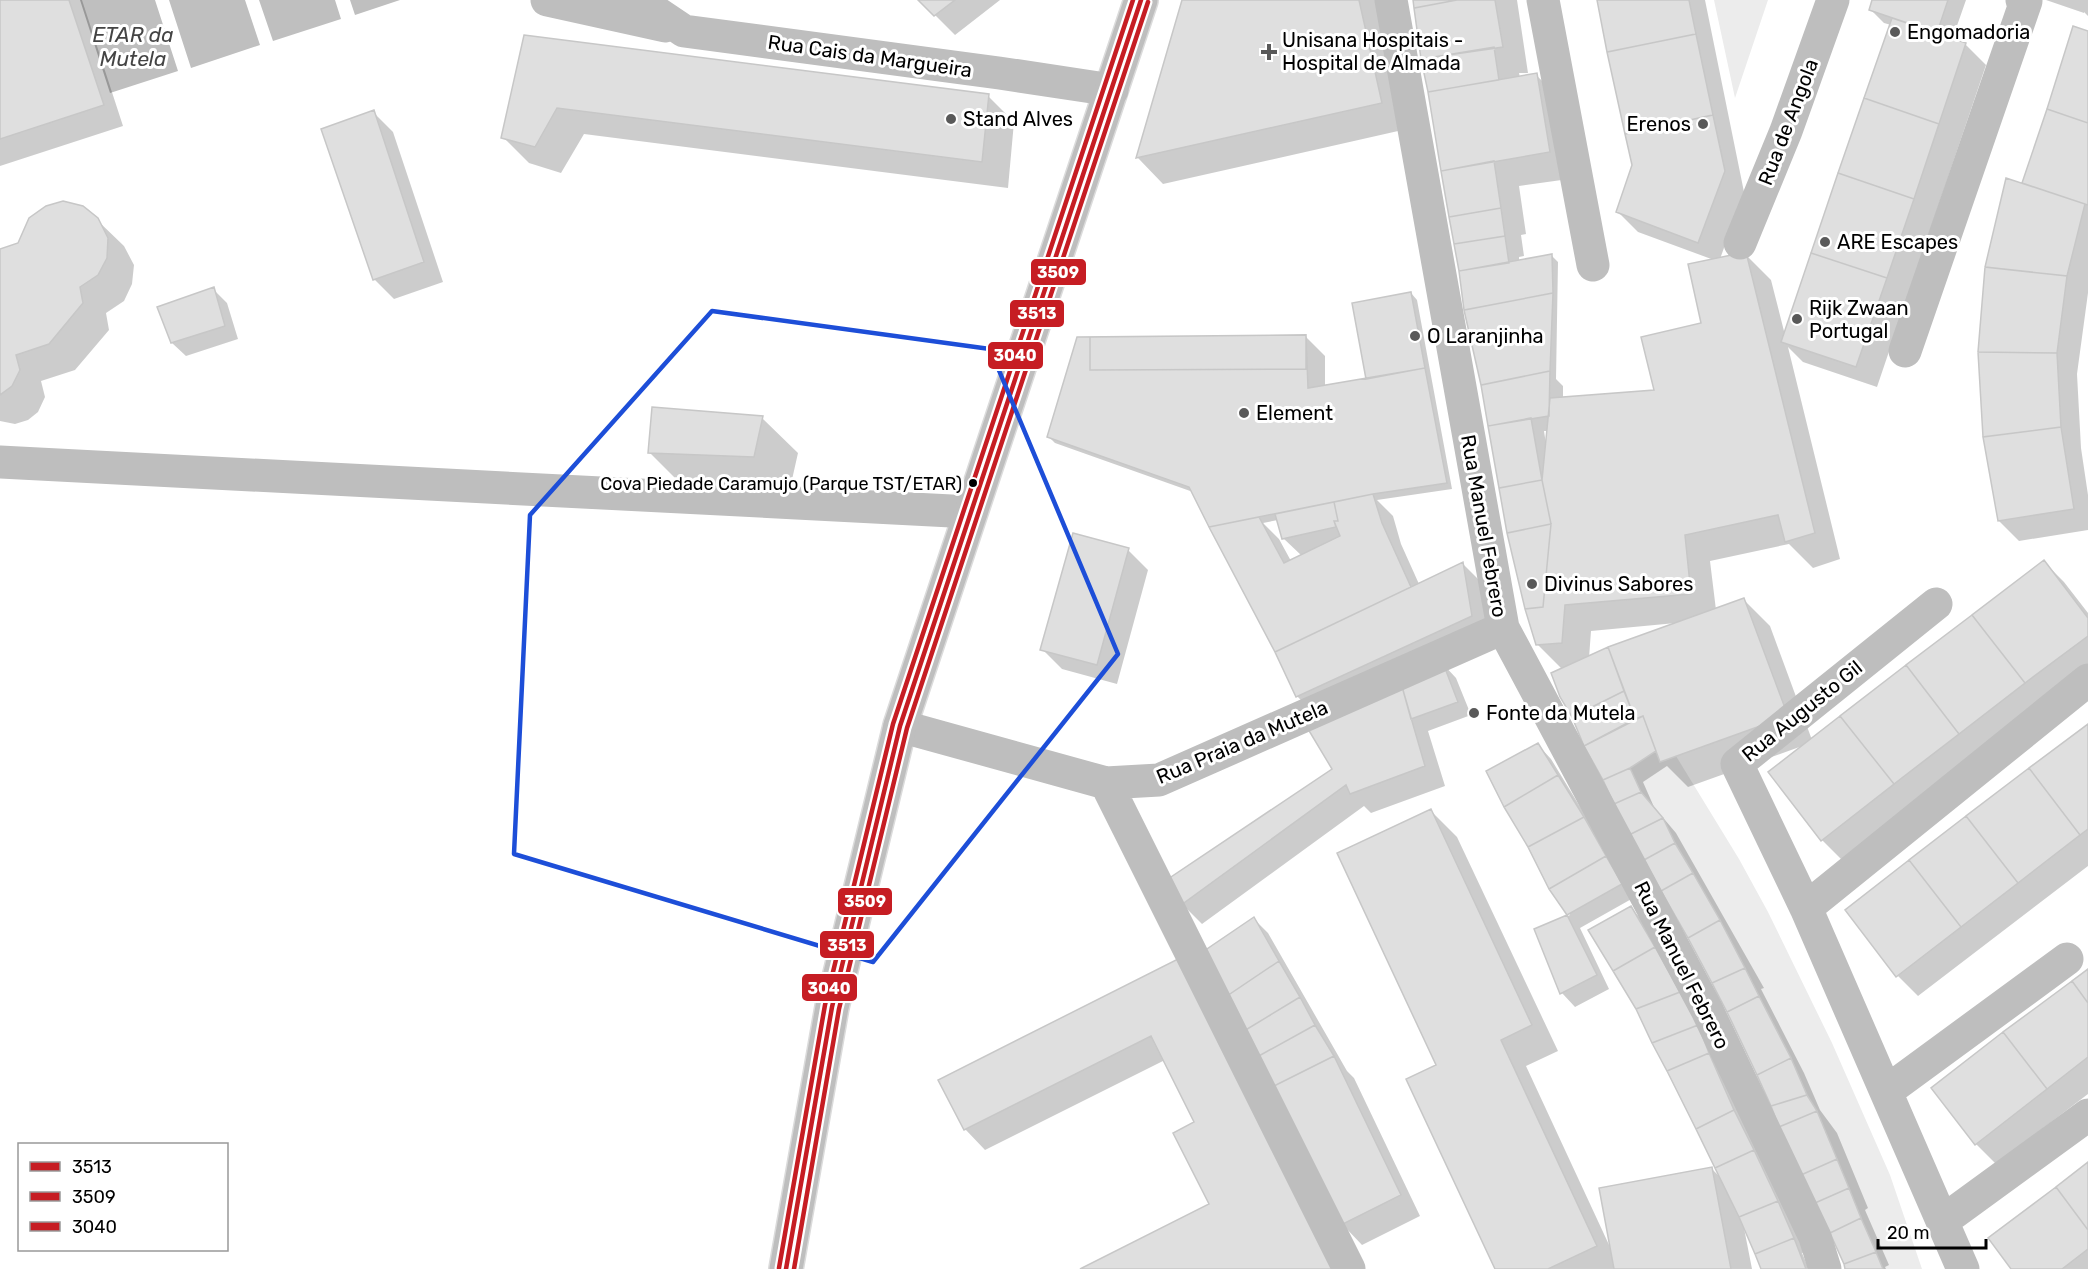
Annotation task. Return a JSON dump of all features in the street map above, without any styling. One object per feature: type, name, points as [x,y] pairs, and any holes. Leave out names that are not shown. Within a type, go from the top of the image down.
[{"type":"street","points":[[547,0],[684,31]]},
{"type":"street","name":"Rua Cais da Margueira","points":[[638,0],[684,31],[1112,90]]},
{"type":"street","points":[[786,1269],[832,1007],[900,726],[1141,0]]},
{"type":"street","name":"Rua Manuel Febrero","points":[[1390,0],[1503,627],[1707,1010],[1815,1237],[1825,1269]]},
{"type":"street","points":[[1543,0],[1593,265]]},
{"type":"street","name":"Rua de Angola","points":[[1740,243],[1786,131],[1833,0]]},
{"type":"street","points":[[1905,351],[2026,2],[2022,0]]},
{"type":"street","points":[[0,462],[971,512]]},
{"type":"street","name":"Rua Augusto Gil","points":[[1936,604],[1737,764],[1806,908],[1963,1269]]},
{"type":"street","name":"Rua Praia da Mutela","points":[[900,726],[1106,783],[1159,780],[1503,627]]},
{"type":"street","points":[[1806,908],[2088,680]]},
{"type":"street","points":[[1106,783],[1349,1269]]},
{"type":"street","points":[[1887,1091],[2067,959]]},
{"type":"street","points":[[1944,1221],[2088,1115]]},
{"type":"highlighted area","points":[[712,311],[990,349],[1118,654],[873,962],[514,854],[530,515]]},
{"type":"shaded area","points":[[1714,0],[1768,0],[1735,98]]},
{"type":"shaded area","points":[[1656,751],[1661,762],[1676,756],[1739,859],[1768,912],[1832,1043],[1890,1175],[1922,1269],[1883,1269],[1791,1058],[1720,920],[1663,818],[1641,792],[1630,768]]},
{"type":"water","name":"ETAR da Mutela","points":[[80,0],[155,0],[178,71],[110,93]]},
{"type":"water","points":[[169,0],[245,0],[260,45],[191,68]]},
{"type":"water","points":[[259,0],[335,0],[341,19],[273,41]]},
{"type":"water","points":[[350,0],[400,0],[355,15]]},
{"type":"building","points":[[0,0],[69,0],[104,105],[0,139]]},
{"type":"building","points":[[918,0],[955,0],[934,16]]},
{"type":"building","name":"Unisana Hospitais - Hospital de Almada","points":[[1182,0],[1359,0],[1382,103],[1136,158]]},
{"type":"building","points":[[1413,0],[1457,0],[1414,8]]},
{"type":"building","points":[[1457,0],[1495,0],[1503,47],[1421,59],[1414,8]]},
{"type":"building","points":[[1597,0],[1689,0],[1696,34],[1607,52]]},
{"type":"building","points":[[1872,0],[1948,0],[1937,33],[1869,10]]},
{"type":"building","points":[[1892,18],[1966,43],[1939,124],[1864,98]]},
{"type":"building","points":[[2073,26],[2088,31],[2088,123],[2047,109]]},
{"type":"building","points":[[1696,34],[1713,115],[1625,134],[1607,52]]},
{"type":"building","points":[[524,35],[989,94],[982,162],[557,108],[535,147],[501,138]]},
{"type":"building","points":[[1494,47],[1499,80],[1428,92],[1421,59]]},
{"type":"building","points":[[1537,73],[1550,152],[1441,171],[1428,92]]},
{"type":"building","points":[[1864,98],[1939,124],[1914,199],[1838,173]]},
{"type":"building","points":[[2047,109],[2088,123],[2088,205],[2022,183]]},
{"type":"building","points":[[374,110],[424,262],[373,280],[321,129]]},
{"type":"building","points":[[1713,115],[1725,171],[1698,243],[1616,212],[1632,165],[1625,134]]},
{"type":"building","points":[[1494,161],[1501,208],[1449,217],[1441,171]]},
{"type":"building","points":[[1838,173],[1914,199],[1887,278],[1811,253]]},
{"type":"building","points":[[2006,178],[2085,204],[2067,276],[1985,267]]},
{"type":"building","points":[[63,201],[83,206],[98,218],[108,238],[107,258],[98,275],[80,287],[83,303],[49,344],[16,355],[20,370],[12,386],[0,395],[0,249],[18,243],[29,218],[46,206]]},
{"type":"building","points":[[1501,208],[1505,236],[1454,244],[1449,217]]},
{"type":"building","points":[[1505,236],[1509,263],[1459,271],[1454,244]]},
{"type":"building","points":[[1746,252],[1815,533],[1785,542],[1778,515],[1685,535],[1691,594],[1565,605],[1562,643],[1536,645],[1525,609],[1543,607],[1551,524],[1542,480],[1550,398],[1654,390],[1641,337],[1701,323],[1688,264]]},
{"type":"building","points":[[1811,253],[1887,278],[1856,367],[1781,342]]},
{"type":"building","points":[[1552,254],[1553,293],[1464,310],[1459,271]]},
{"type":"building","points":[[1985,267],[2067,276],[2057,353],[1978,352]]},
{"type":"building","points":[[214,287],[225,326],[171,343],[157,307]]},
{"type":"building","points":[[1411,292],[1425,368],[1366,379],[1352,303]]},
{"type":"building","points":[[1553,293],[1550,371],[1481,385],[1464,310]]},
{"type":"building","name":"Element","points":[[1306,335],[1308,388],[1425,368],[1447,483],[1373,494],[1209,527],[1189,487],[1047,437],[1077,337]]},
{"type":"building","points":[[1306,335],[1306,369],[1090,370],[1090,337]]},
{"type":"building","points":[[1978,352],[2057,353],[2061,427],[1983,437]]},
{"type":"building","points":[[1550,371],[1549,416],[1488,426],[1481,385]]},
{"type":"building","points":[[652,407],[763,416],[754,457],[648,453]]},
{"type":"building","points":[[1531,418],[1542,480],[1499,488],[1488,426]]},
{"type":"building","points":[[2061,427],[2074,509],[1998,521],[1983,437]]},
{"type":"building","points":[[1542,480],[1551,524],[1507,533],[1499,488]]},
{"type":"building","points":[[1373,494],[1382,523],[1411,587],[1275,652],[1209,527],[1259,517],[1284,563],[1340,536],[1334,521],[1338,521],[1334,502]]},
{"type":"building","points":[[1334,502],[1338,521],[1334,521],[1336,527],[1282,539],[1275,514]]},
{"type":"building","name":"Divinus Sabores","points":[[1551,524],[1543,607],[1525,609],[1507,533]]},
{"type":"building","points":[[1073,533],[1129,548],[1097,665],[1040,650]]},
{"type":"building","points":[[2044,560],[2088,618],[2088,636],[2025,683],[1972,615]]},
{"type":"building","points":[[1463,562],[1472,616],[1296,697],[1275,652]]},
{"type":"building","points":[[1744,598],[1788,716],[1660,762],[1643,716],[1635,719],[1608,647]]},
{"type":"building","points":[[1972,615],[2025,683],[1959,734],[1906,665]]},
{"type":"building","points":[[1608,647],[1624,691],[1572,717],[1560,697],[1551,673]]},
{"type":"building","points":[[1443,663],[1458,702],[1411,719],[1401,683]]},
{"type":"building","points":[[1906,665],[1959,734],[1894,784],[1840,716]]},
{"type":"building","points":[[1401,683],[1425,766],[1350,794],[1346,785],[1181,905],[1168,879],[1332,769],[1308,729]]},
{"type":"building","points":[[1624,691],[1635,719],[1584,746],[1572,717]]},
{"type":"building","points":[[1643,716],[1656,751],[1630,768],[1603,780],[1584,746]]},
{"type":"building","points":[[1840,716],[1894,784],[1821,841],[1768,772]]},
{"type":"building","points":[[2088,724],[2088,829],[2080,835],[2029,768]]},
{"type":"building","points":[[1538,743],[1558,775],[1504,807],[1486,771]]},
{"type":"building","points":[[1630,768],[1641,792],[1614,804],[1603,780]]},
{"type":"building","points":[[2029,768],[2080,835],[2018,883],[1966,816]]},
{"type":"building","points":[[1558,775],[1584,817],[1528,847],[1504,807]]},
{"type":"building","points":[[1641,792],[1663,818],[1629,835],[1614,804]]},
{"type":"building","points":[[1431,809],[1532,1025],[1501,1040],[1597,1246],[1548,1269],[1495,1269],[1406,1079],[1436,1065],[1337,853]]},
{"type":"building","points":[[1966,816],[2018,883],[1961,927],[1909,860]]},
{"type":"building","points":[[1584,817],[1606,856],[1549,889],[1528,847]]},
{"type":"building","points":[[1663,818],[1675,843],[1644,860],[1629,835]]},
{"type":"building","points":[[1675,843],[1693,873],[1661,891],[1644,860]]},
{"type":"building","points":[[1606,856],[1622,884],[1567,915],[1549,889]]},
{"type":"building","points":[[1909,860],[1961,927],[1896,977],[1845,910]]},
{"type":"building","points":[[1693,873],[1720,920],[1688,938],[1661,891]]},
{"type":"building","points":[[1631,906],[1655,947],[1613,971],[1588,930]]},
{"type":"building","points":[[1567,915],[1597,975],[1560,994],[1534,929]]},
{"type":"building","points":[[1254,917],[1279,961],[1227,996],[1204,951]]},
{"type":"building","points":[[1720,920],[1745,968],[1712,983],[1688,938]]},
{"type":"building","points":[[1655,947],[1680,992],[1636,1009],[1613,971]]},
{"type":"building","points":[[1178,959],[1335,1269],[1080,1269],[1209,1204],[1173,1133],[1194,1122],[1151,1036],[964,1130],[938,1080]]},
{"type":"building","points":[[1279,961],[1300,997],[1244,1031],[1227,996]]},
{"type":"building","points":[[1745,968],[1759,996],[1727,1012],[1712,983]]},
{"type":"building","points":[[2088,969],[2088,1003],[2072,981]]},
{"type":"building","points":[[2072,981],[2088,1003],[2088,1057],[2047,1089],[2003,1032]]},
{"type":"building","points":[[1680,992],[1698,1025],[1652,1043],[1636,1009]]},
{"type":"building","points":[[1759,996],[1791,1058],[1757,1075],[1727,1012]]},
{"type":"building","points":[[1300,997],[1315,1025],[1257,1057],[1244,1031]]},
{"type":"building","points":[[1315,1025],[1334,1056],[1272,1087],[1257,1057]]},
{"type":"building","points":[[1698,1025],[1709,1053],[1667,1071],[1652,1043]]},
{"type":"building","points":[[2003,1032],[2047,1089],[1975,1145],[1931,1088]]},
{"type":"building","points":[[1709,1053],[1734,1110],[1696,1129],[1667,1071]]},
{"type":"building","points":[[1334,1056],[1401,1195],[1341,1225],[1272,1087]]},
{"type":"building","points":[[1791,1058],[1807,1095],[1771,1106],[1757,1075]]},
{"type":"building","points":[[1807,1095],[1817,1111],[1779,1127],[1771,1106]]},
{"type":"building","points":[[1734,1110],[1754,1150],[1715,1168],[1696,1129]]},
{"type":"building","points":[[1817,1111],[1837,1159],[1801,1175],[1779,1127]]},
{"type":"building","points":[[1754,1150],[1778,1201],[1739,1217],[1715,1168]]},
{"type":"building","points":[[1837,1159],[1849,1188],[1815,1203],[1801,1175]]},
{"type":"building","points":[[2088,1162],[2088,1230],[2056,1187]]},
{"type":"building","points":[[1712,1167],[1731,1269],[1614,1269],[1599,1188]]},
{"type":"building","points":[[2056,1187],[2088,1230],[2088,1249],[2062,1269],[2011,1269],[1988,1238]]},
{"type":"building","points":[[1849,1188],[1861,1218],[1830,1233],[1815,1203]]},
{"type":"building","points":[[1778,1201],[1794,1238],[1755,1254],[1739,1217]]},
{"type":"building","points":[[1861,1218],[1876,1252],[1844,1264],[1830,1233]]},
{"type":"building","points":[[1794,1238],[1806,1269],[1761,1269],[1755,1254]]},
{"type":"building","points":[[1876,1252],[1883,1269],[1845,1269],[1844,1264]]},
{"type":"transit line","name":"3040","points":[[779,1268],[825,1005],[893,724],[1133,0]]},
{"type":"transit line","name":"3513","points":[[786,1269],[832,1007],[900,726],[1141,0]]},
{"type":"transit line","name":"3509","points":[[794,1269],[839,1009],[907,728],[1148,2]]},
{"type":"place","name":"Engomadoria","points":[[1895,32]]},
{"type":"place","name":"Unisana Hospitais - Hospital de Almada","points":[[1269,52]]},
{"type":"place","name":"Stand Alves","points":[[951,119]]},
{"type":"place","name":"Erenos","points":[[1703,124]]},
{"type":"place","name":"ARE Escapes","points":[[1825,242]]},
{"type":"place","name":"Rijk Zwaan Portugal","points":[[1797,319]]},
{"type":"place","name":"O Laranjinha","points":[[1415,336]]},
{"type":"place","name":"Element","points":[[1244,413]]},
{"type":"place","name":"Cova Piedade Caramujo (Parque TST/ETAR)","points":[[973,483]]},
{"type":"place","name":"Divinus Sabores","points":[[1532,584]]},
{"type":"place","name":"Fonte da Mutela","points":[[1474,713]]}]
